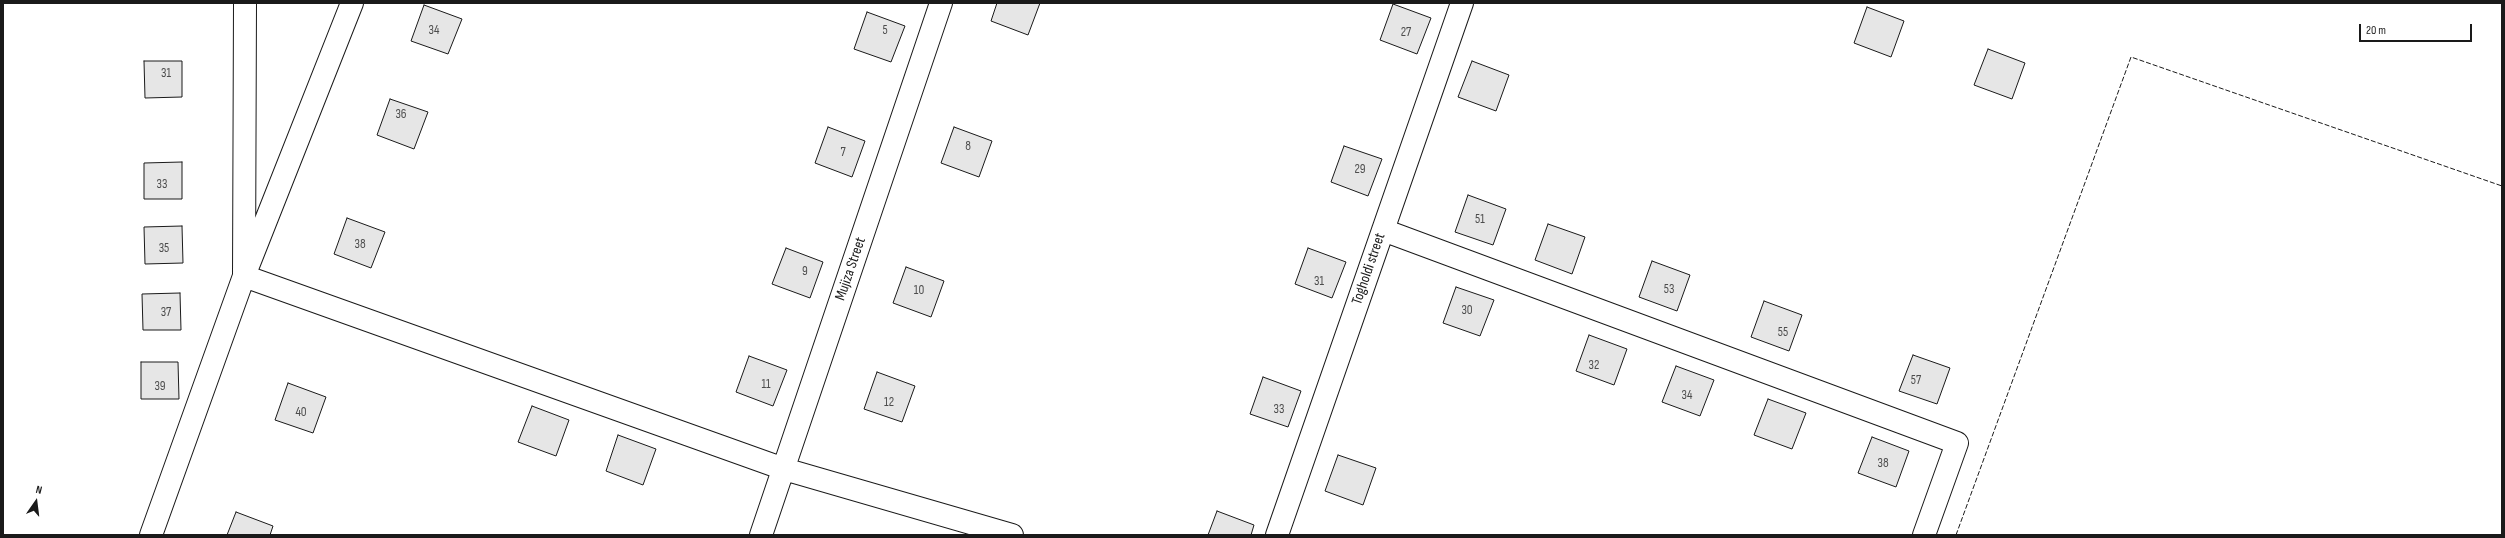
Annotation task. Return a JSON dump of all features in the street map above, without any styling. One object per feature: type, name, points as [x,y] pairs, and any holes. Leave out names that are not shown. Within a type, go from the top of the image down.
[{"type":"street","points":[[244,276],[245,3]]},
{"type":"street","points":[[151,535],[244,276],[352,3]]},
{"type":"street","name":"Mujiza Street","points":[[761,535],[941,3]]},
{"type":"street","name":"Togholdi street","points":[[1277,535],[1462,3]]},
{"type":"street","points":[[1383,230],[1957,443],[1924,535]]},
{"type":"street","points":[[244,276],[784,469],[1012,535]]},
{"type":"building","points":[[997,3],[1040,3],[1028,35],[991,21]]},
{"type":"building","points":[[1393,4],[1431,18],[1417,54],[1380,40]]},
{"type":"building","points":[[424,5],[462,19],[448,54],[411,41]]},
{"type":"building","points":[[1867,7],[1904,21],[1891,57],[1854,43]]},
{"type":"building","points":[[867,12],[905,26],[891,62],[854,49]]},
{"type":"building","points":[[1988,49],[2025,63],[2012,99],[1974,85]]},
{"type":"building","points":[[144,61],[182,61],[182,97],[145,98]]},
{"type":"building","points":[[1472,61],[1509,75],[1496,111],[1458,97]]},
{"type":"building","points":[[390,99],[428,112],[414,149],[377,135]]},
{"type":"building","points":[[828,127],[865,141],[852,177],[815,163]]},
{"type":"building","points":[[954,127],[992,141],[979,177],[941,163]]},
{"type":"building","points":[[1344,146],[1382,159],[1368,196],[1331,182]]},
{"type":"building","points":[[182,162],[182,199],[144,199],[144,163]]},
{"type":"building","points":[[1468,195],[1506,209],[1493,245],[1455,232]]},
{"type":"building","points":[[347,218],[385,232],[371,268],[334,254]]},
{"type":"building","points":[[1548,224],[1585,237],[1572,274],[1535,260]]},
{"type":"building","points":[[182,226],[183,263],[145,264],[144,227]]},
{"type":"building","points":[[786,248],[823,262],[810,298],[772,284]]},
{"type":"building","points":[[1308,248],[1346,262],[1332,298],[1295,284]]},
{"type":"building","points":[[1652,261],[1690,275],[1677,311],[1639,297]]},
{"type":"building","points":[[906,267],[944,281],[931,317],[893,303]]},
{"type":"building","points":[[1456,287],[1494,300],[1480,336],[1443,323]]},
{"type":"building","points":[[180,293],[181,330],[143,330],[142,294]]},
{"type":"building","points":[[1764,301],[1802,315],[1789,351],[1751,337]]},
{"type":"building","points":[[1589,335],[1627,349],[1614,385],[1576,371]]},
{"type":"building","points":[[1913,355],[1950,368],[1937,404],[1899,391]]},
{"type":"building","points":[[749,356],[787,370],[773,406],[736,392]]},
{"type":"building","points":[[141,362],[178,362],[179,399],[141,399]]},
{"type":"building","points":[[1676,366],[1714,380],[1700,416],[1662,402]]},
{"type":"building","points":[[877,372],[915,386],[902,422],[864,409]]},
{"type":"building","points":[[1263,377],[1301,391],[1288,427],[1250,414]]},
{"type":"building","points":[[288,383],[326,397],[313,433],[275,420]]},
{"type":"building","points":[[1768,399],[1806,413],[1792,449],[1754,435]]},
{"type":"building","points":[[532,406],[569,420],[556,456],[518,442]]},
{"type":"building","points":[[618,435],[656,449],[643,485],[606,471]]},
{"type":"building","points":[[1872,437],[1909,451],[1896,487],[1858,473]]},
{"type":"building","points":[[1338,455],[1376,468],[1363,505],[1325,491]]},
{"type":"building","points":[[1217,511],[1254,525],[1251,535],[1208,535]]},
{"type":"building","points":[[236,512],[273,526],[270,535],[227,535]]},
{"type":"fence","points":[[1956,535],[2131,57],[2502,186]]}]
